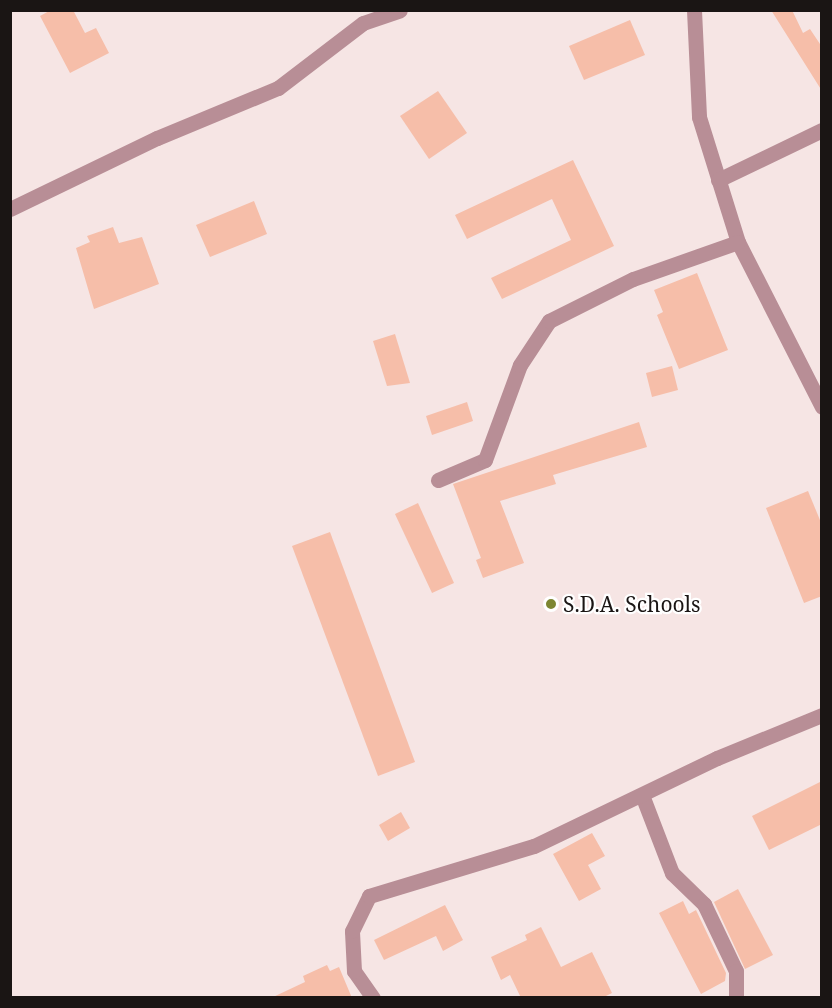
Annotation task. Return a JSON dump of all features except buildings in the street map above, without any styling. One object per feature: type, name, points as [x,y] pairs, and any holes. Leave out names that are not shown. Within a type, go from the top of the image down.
[{"type":"street","points":[[10,209],[157,138],[278,88],[363,23],[400,10]]},
{"type":"street","points":[[694,10],[699,117],[718,180],[738,242],[822,407]]},
{"type":"street","points":[[718,180],[822,130]]},
{"type":"street","points":[[438,480],[485,460],[520,364],[549,321],[633,279],[738,242]]},
{"type":"street","points":[[373,998],[354,970],[352,931],[369,896],[534,846],[822,715]]},
{"type":"street","points":[[642,795],[672,873],[704,904],[718,932],[736,971],[736,998]]},
{"type":"place","name":"S.D.A. Schools","points":[[551,604]]}]
